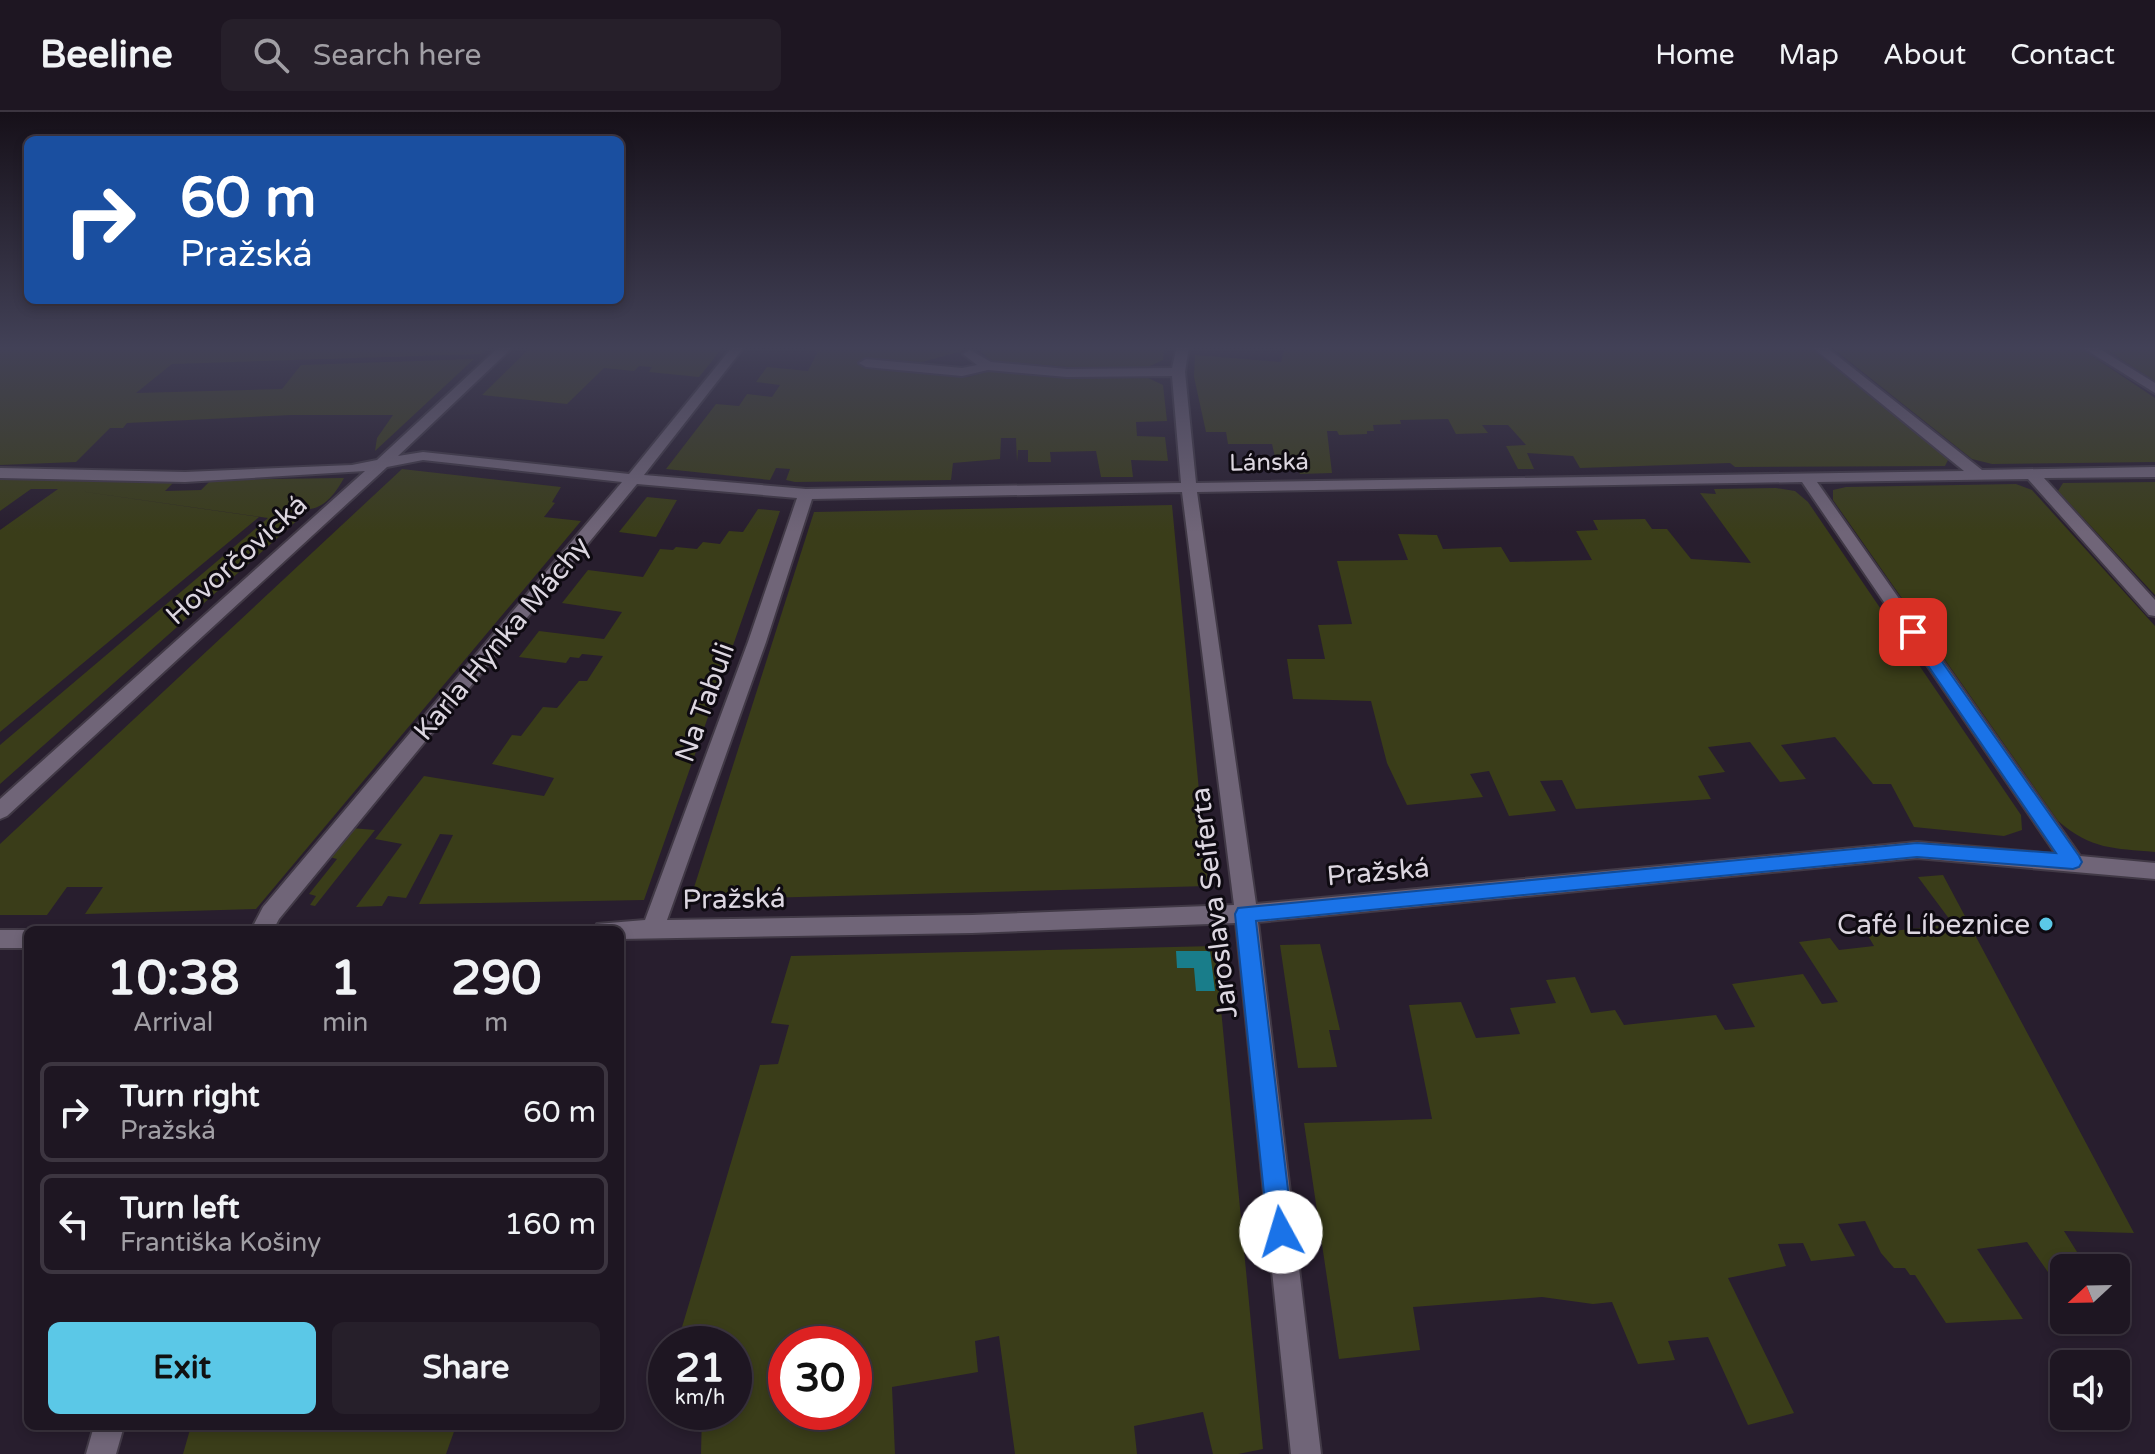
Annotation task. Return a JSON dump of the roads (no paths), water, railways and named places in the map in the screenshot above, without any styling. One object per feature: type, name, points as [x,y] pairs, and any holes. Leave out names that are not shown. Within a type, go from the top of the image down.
[{"type":"street","name":"Hovorčovická","points":[[0,811],[441,409]]},
{"type":"street","name":"Karla Hynka Máchy","points":[[264,926],[271,913],[689,409]]},
{"type":"street","name":"Jaroslava Seiferta","points":[[1182,409],[1245,914],[1306,1454]]},
{"type":"street","points":[[1896,409],[1980,476]]},
{"type":"street","name":"Lánská","points":[[0,473],[185,477],[352,469],[423,456],[806,494],[2155,472]]},
{"type":"street","points":[[2033,475],[2155,611]]},
{"type":"street","points":[[1807,479],[2073,862]]},
{"type":"street","name":"Na Tabuli","points":[[653,929],[757,642],[806,494]]},
{"type":"street","name":"Pražská","points":[[624,930],[957,924],[1245,914],[1917,850],[2155,871]]},
{"type":"street","points":[[0,939],[24,939]]},
{"type":"street","points":[[101,1454],[108,1430]]},
{"type":"water","points":[[1176,951],[1210,951],[1215,991],[1196,991],[1194,968],[1177,968]]},
{"type":"place","name":"Café Líbeznice","points":[[2046,924]]}]
